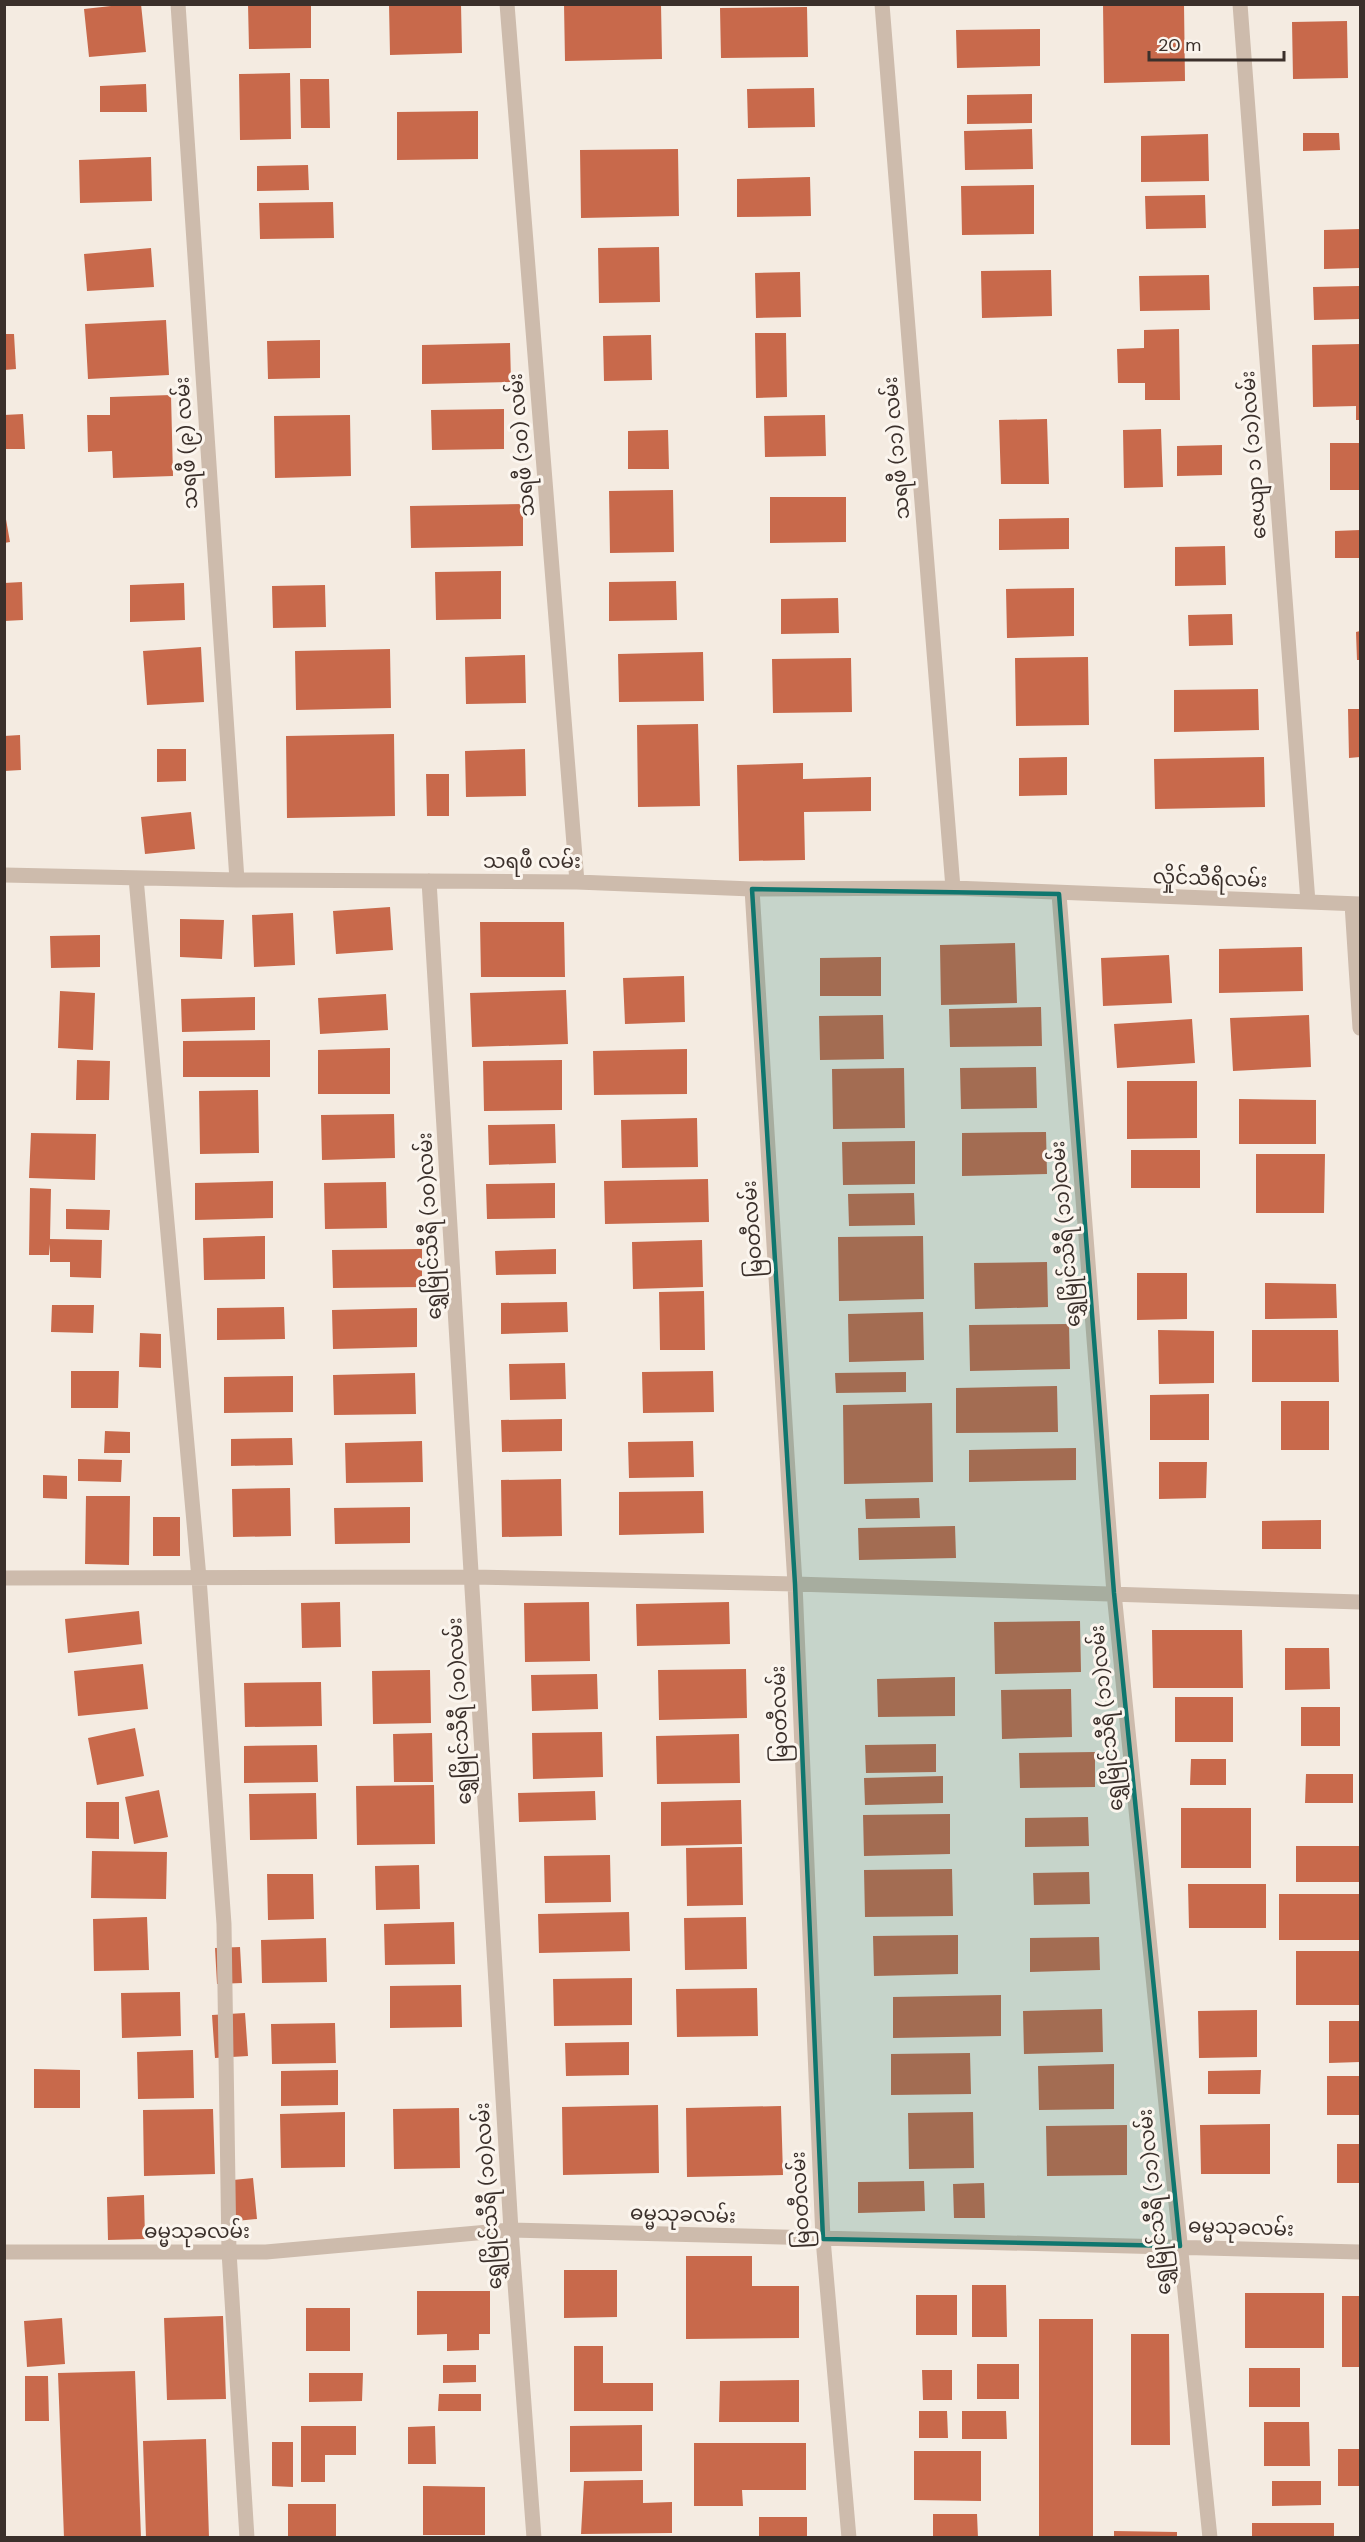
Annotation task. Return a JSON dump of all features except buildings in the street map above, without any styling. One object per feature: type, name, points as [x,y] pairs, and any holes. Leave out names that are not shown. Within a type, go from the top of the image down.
[{"type":"street","name":"သရဖီ (၉) လမ်း","points":[[178,4],[237,880]]},
{"type":"street","name":"သရဖီ (၁၀) လမ်း","points":[[507,4],[577,882]]},
{"type":"street","name":"သရဖီ (၁၁) လမ်း","points":[[882,4],[953,888]]},
{"type":"street","name":"ဇေယျာ ၁ (၁၁)လမ်း","points":[[1240,4],[1308,902]]},
{"type":"street","name":"သရဖီ လမ်း","points":[[4,875],[237,880],[577,882],[752,889],[953,888],[1059,894]]},
{"type":"street","points":[[136,878],[200,1578],[224,1924],[228,2252],[247,2538]]},
{"type":"street","name":"ရွှေမြိုင်သီရီ (၁၀)လမ်း","points":[[429,881],[511,2230],[534,2538]]},
{"type":"street","name":"မြဝတီလမ်း","points":[[752,889],[795,1584],[823,2239],[849,2538]]},
{"type":"street","name":"လှိုင်သီရိလမ်း","points":[[1059,894],[1356,904]]},
{"type":"street","name":"ရွှေမြိုင်သီရီ (၁၁)လမ်း","points":[[1059,894],[1114,1593],[1210,2538]]},
{"type":"street","points":[[1356,904],[1360,1028]]},
{"type":"street","points":[[4,1578],[472,1577],[795,1584],[1360,1602]]},
{"type":"street","name":"ဓမ္မသုခလမ်း","points":[[4,2252],[266,2252],[511,2230],[1360,2252]]},
{"type":"highlighted area","points":[[752,889],[1059,894],[1114,1593],[1180,2246],[823,2239],[795,1584]]}]
